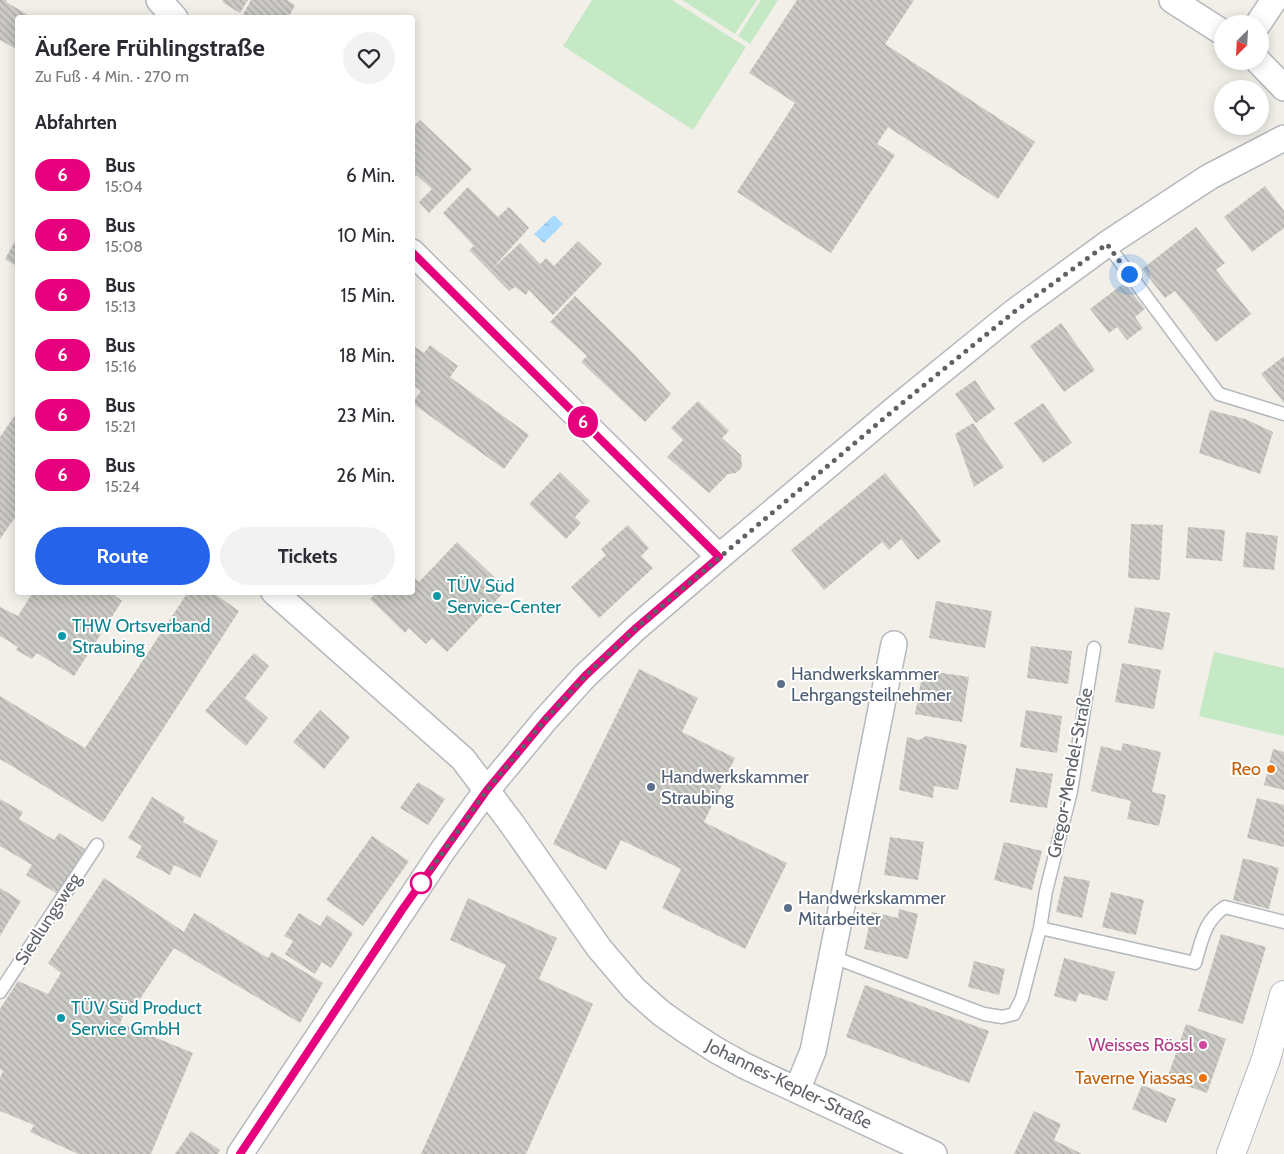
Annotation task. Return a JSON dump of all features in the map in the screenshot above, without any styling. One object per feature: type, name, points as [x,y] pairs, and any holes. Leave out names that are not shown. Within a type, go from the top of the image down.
[{"type":"main road","points":[[1231,1154],[1266,1059],[1284,995]]},
{"type":"street","points":[[159,0],[172,15]]},
{"type":"street","points":[[1172,0],[1214,27]]},
{"type":"street","points":[[1264,15],[1274,0]]},
{"type":"street","points":[[1267,70],[1284,88]]},
{"type":"street","points":[[240,1154],[402,910],[487,790],[545,720],[585,676],[636,628],[719,557],[1006,318],[1107,244],[1209,177],[1284,138]]},
{"type":"street","points":[[415,255],[719,557]]},
{"type":"street","name":"Johannes-Kepler-Straße","points":[[277,595],[463,759],[599,948],[634,989],[661,1013],[716,1050],[934,1154]]},
{"type":"street","points":[[797,1090],[813,1050],[894,644]]},
{"type":"lane","points":[[1107,244],[1219,394],[1284,414]]},
{"type":"lane","name":"Gregor-Mendel-Straße","points":[[833,957],[984,1014],[1002,1017],[1014,1014],[1022,998],[1040,928],[1046,891],[1071,791],[1094,648]]},
{"type":"lane","name":"Siedlungsweg","points":[[0,992],[97,845]]},
{"type":"lane","points":[[1040,928],[1195,963],[1207,924],[1216,913],[1225,907],[1284,922]]},
{"type":"green space","points":[[592,0],[672,0],[746,47],[693,130],[563,46]]},
{"type":"green space","points":[[682,0],[757,0],[735,34]]},
{"type":"green space","points":[[761,0],[778,0],[750,44],[738,36]]},
{"type":"green space","points":[[1214,652],[1284,668],[1284,736],[1199,716]]},
{"type":"water","points":[[554,215],[563,224],[544,243],[534,234]]},
{"type":"building","points":[[0,0],[7,0],[6,2],[28,15],[15,15],[15,48],[0,40]]},
{"type":"building","points":[[223,0],[248,0],[240,13],[222,2]]},
{"type":"building","points":[[251,0],[287,0],[295,5],[290,15],[243,15]]},
{"type":"building","points":[[797,0],[914,0],[885,44],[1035,142],[998,199],[888,127],[877,144],[895,155],[831,253],[737,192],[795,103],[749,73]]},
{"type":"building","points":[[420,120],[472,169],[429,213],[419,202],[432,189],[415,176],[415,125]]},
{"type":"building","points":[[1265,186],[1284,211],[1284,228],[1252,252],[1224,217]]},
{"type":"building","points":[[468,187],[498,217],[509,207],[529,228],[492,269],[520,243],[540,264],[546,258],[554,266],[578,241],[602,264],[553,315],[529,290],[526,295],[515,287],[509,291],[469,250],[474,246],[443,213]]},
{"type":"building","points":[[1196,227],[1225,263],[1216,270],[1251,314],[1216,342],[1175,291],[1165,298],[1142,269]]},
{"type":"building","points":[[15,241],[15,265],[5,259]]},
{"type":"building","points":[[1124,283],[1145,309],[1135,317],[1143,328],[1127,340],[1117,327],[1109,333],[1090,309]]},
{"type":"building","points":[[575,296],[631,351],[671,394],[645,422],[581,362],[587,356],[550,322]]},
{"type":"building","points":[[1061,323],[1095,370],[1064,392],[1030,346]]},
{"type":"building","points":[[430,345],[458,366],[450,377],[529,435],[504,469],[415,405],[415,399],[421,391],[415,386],[415,347],[424,353]]},
{"type":"building","points":[[1284,356],[1284,403],[1261,374]]},
{"type":"building","points":[[975,380],[995,409],[976,423],[955,394]]},
{"type":"building","points":[[698,401],[729,431],[722,438],[741,455],[742,467],[736,473],[728,474],[709,493],[667,457],[683,440],[671,428]]},
{"type":"building","points":[[1043,403],[1072,443],[1043,463],[1014,423]]},
{"type":"building","points":[[1210,410],[1245,419],[1273,432],[1260,474],[1199,453]]},
{"type":"building","points":[[15,415],[15,517],[0,539],[0,437]]},
{"type":"building","points":[[973,423],[1004,467],[974,487],[955,434]]},
{"type":"building","points":[[560,472],[590,501],[575,517],[581,523],[566,539],[529,504]]},
{"type":"building","points":[[885,473],[941,541],[918,560],[901,539],[889,550],[882,542],[824,590],[791,550]]},
{"type":"building","points":[[1131,524],[1163,525],[1160,580],[1128,578]]},
{"type":"building","points":[[628,525],[649,548],[641,556],[653,568],[599,618],[571,587],[606,555],[601,549]]},
{"type":"building","points":[[1188,527],[1225,530],[1222,561],[1186,558]]},
{"type":"building","points":[[1246,532],[1278,536],[1274,570],[1243,567]]},
{"type":"building","name":"TÜV Süd Service-Center","points":[[457,542],[507,589],[447,652],[432,638],[426,644],[409,628],[405,633],[370,599],[374,595],[415,595],[415,579],[419,582]]},
{"type":"building","name":"THW Ortsverband Straubing","points":[[31,595],[114,595],[122,601],[74,676],[37,653],[32,659],[16,650],[18,647],[0,636],[0,607],[18,616]]},
{"type":"building","points":[[186,595],[216,595],[239,611],[103,822],[0,759],[0,696],[85,748]]},
{"type":"building","points":[[936,601],[992,611],[985,648],[929,638]]},
{"type":"building","points":[[1135,607],[1170,613],[1163,650],[1128,643]]},
{"type":"building","points":[[1031,646],[1072,651],[1068,684],[1027,678]]},
{"type":"building","points":[[254,653],[269,666],[245,698],[268,718],[246,746],[205,711]]},
{"type":"building","points":[[1122,663],[1161,670],[1154,709],[1115,702]]},
{"type":"building","name":"Handwerkskammer Straubing","points":[[639,669],[698,698],[682,732],[735,758],[704,822],[787,863],[745,949],[662,908],[681,869],[621,840],[606,870],[553,844]]},
{"type":"building","points":[[923,670],[969,677],[962,722],[915,714]]},
{"type":"building","points":[[320,710],[350,737],[324,769],[293,742]]},
{"type":"building","points":[[1026,710],[1062,716],[1057,753],[1020,747]]},
{"type":"building","points":[[926,736],[967,745],[958,790],[934,786],[933,798],[899,790],[907,737],[919,740]]},
{"type":"building","points":[[1123,743],[1161,752],[1152,792],[1166,795],[1159,826],[1127,819],[1131,801],[1091,791],[1101,746],[1121,751]]},
{"type":"building","points":[[1273,749],[1284,752],[1284,790],[1264,785]]},
{"type":"building","points":[[1016,768],[1053,774],[1047,808],[1010,802]]},
{"type":"building","points":[[418,782],[445,799],[428,825],[400,808]]},
{"type":"building","points":[[152,797],[185,817],[183,822],[218,841],[200,878],[174,865],[170,875],[136,857],[142,846],[128,838]]},
{"type":"building","points":[[1257,798],[1284,805],[1284,847],[1247,838]]},
{"type":"building","points":[[0,799],[23,812],[19,819],[54,840],[59,833],[85,849],[58,894],[26,875],[32,865],[0,846]]},
{"type":"building","points":[[372,836],[409,861],[363,926],[326,900]]},
{"type":"building","points":[[890,837],[924,842],[918,880],[884,875]]},
{"type":"building","points":[[1004,842],[1042,851],[1032,890],[994,880]]},
{"type":"building","points":[[1243,858],[1279,868],[1269,909],[1233,900]]},
{"type":"building","points":[[1064,876],[1090,881],[1082,918],[1056,912]]},
{"type":"building","name":"TÜV Süd Product Service GmbH","points":[[104,878],[184,932],[194,913],[268,958],[272,952],[323,983],[300,1023],[174,948],[130,1014],[125,1012],[120,1023],[193,1053],[151,1154],[78,1154],[30,1132],[34,1125],[0,1111],[0,1078],[3,1071],[0,1069],[0,1009],[18,981],[48,994],[61,973],[48,963]]},
{"type":"building","points":[[0,888],[21,901],[0,936]]},
{"type":"building","points":[[1111,892],[1144,900],[1136,935],[1102,927]]},
{"type":"building","points":[[468,898],[557,938],[539,979],[593,1004],[526,1154],[421,1154],[506,965],[450,940]]},
{"type":"building","points":[[899,909],[918,914],[908,959],[864,949],[872,912],[898,918]]},
{"type":"building","points":[[299,913],[320,926],[327,915],[353,933],[331,968],[322,962],[315,974],[285,954],[293,941],[284,936]]},
{"type":"building","points":[[1221,934],[1266,947],[1243,1024],[1198,1011]]},
{"type":"building","points":[[1064,958],[1115,972],[1107,1001],[1079,993],[1076,1002],[1054,996]]},
{"type":"building","points":[[974,961],[1005,969],[999,995],[968,987]]},
{"type":"building","points":[[865,985],[989,1031],[969,1083],[846,1037]]},
{"type":"building","points":[[1186,1024],[1226,1039],[1207,1093],[1167,1079]]},
{"type":"building","points":[[1142,1085],[1176,1099],[1166,1123],[1132,1109]]},
{"type":"building","points":[[1034,1111],[1061,1124],[1054,1140],[1082,1154],[1014,1154]]},
{"type":"building","points":[[191,1131],[220,1150],[218,1154],[175,1154]]},
{"type":"bus line","name":"6","points":[[240,1154],[402,910],[487,790],[545,720],[585,676],[636,628],[719,557],[415,255]]},
{"type":"place","name":"TÜV Süd Service-Center","points":[[437,596]]},
{"type":"place","name":"THW Ortsverband Straubing","points":[[62,636]]},
{"type":"place","name":"Handwerkskammer Lehrgangsteilnehmer","points":[[781,684]]},
{"type":"place","name":"Reo","points":[[1271,769]]},
{"type":"place","name":"Handwerkskammer Straubing","points":[[651,787]]},
{"type":"place","name":"Handwerkskammer Mitarbeiter","points":[[788,908]]},
{"type":"place","name":"TÜV Süd Product Service GmbH","points":[[61,1018]]},
{"type":"place","name":"Weisses Rössl","points":[[1203,1045]]},
{"type":"place","name":"Taverne Yiassas","points":[[1203,1078]]},
{"type":"route","points":[[421,883],[487,790],[545,720],[585,676],[636,628],[901,404],[1014,312],[1107,244],[1129,274]]}]
